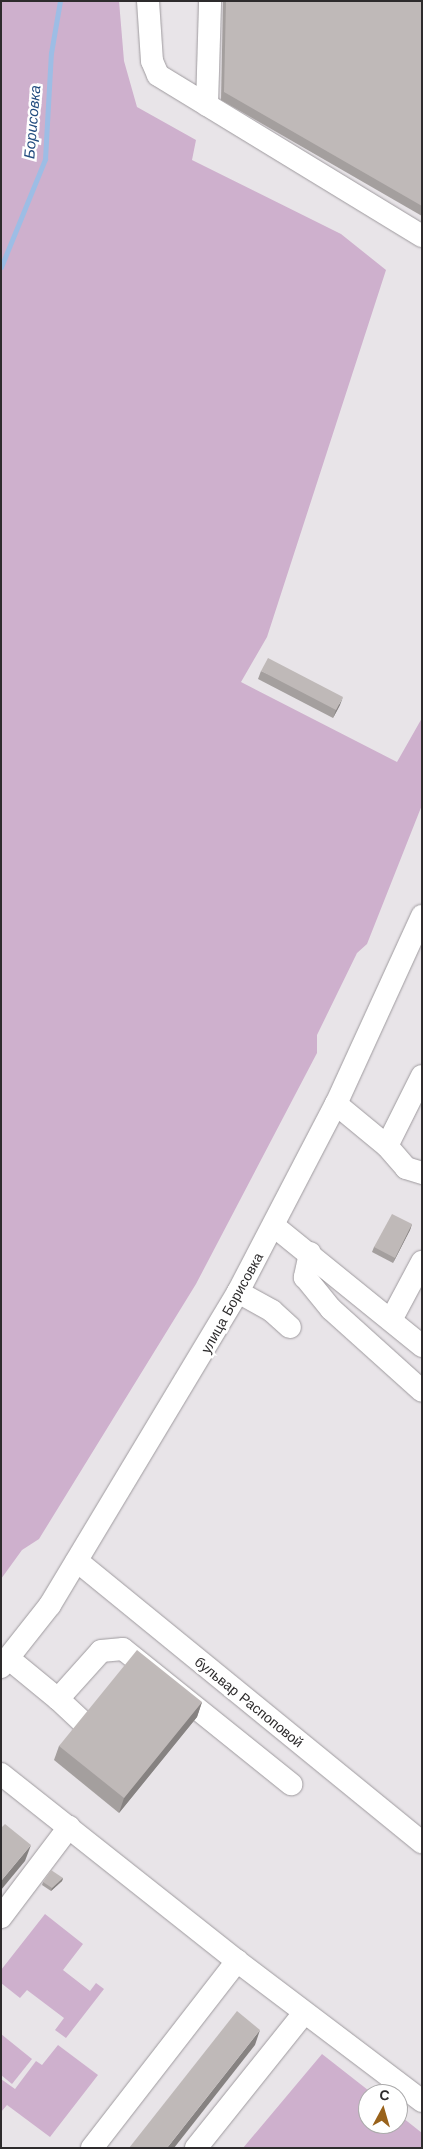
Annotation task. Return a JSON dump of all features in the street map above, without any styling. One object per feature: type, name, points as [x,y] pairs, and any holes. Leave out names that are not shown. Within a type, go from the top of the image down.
[{"type":"street","points":[[148,1],[155,71],[207,105],[422,236]]},
{"type":"street","points":[[207,105],[210,1]]},
{"type":"street","name":"улица Борисовка","points":[[5,1663],[50,1605],[238,1292],[336,1104],[422,916]]},
{"type":"street","points":[[387,1146],[422,1076]]},
{"type":"street","points":[[336,1104],[387,1146],[406,1168],[422,1173]]},
{"type":"street","points":[[274,1226],[310,1253],[422,1346]]},
{"type":"street","points":[[310,1253],[305,1277],[331,1309],[422,1392]]},
{"type":"street","points":[[391,1320],[422,1262]]},
{"type":"street","points":[[238,1292],[272,1311],[290,1327]]},
{"type":"street","name":"бульвар Распоповой","points":[[77,1561],[422,1842]]},
{"type":"street","points":[[58,1699],[100,1651],[123,1649],[292,1784]]},
{"type":"street","points":[[5,1663],[58,1699],[84,1723]]},
{"type":"street","points":[[3,1780],[70,1827],[237,1961],[422,2101]]},
{"type":"street","points":[[1,1917],[70,1827]]},
{"type":"street","points":[[92,2148],[237,1961]]},
{"type":"street","points":[[196,2148],[304,2013]]},
{"type":"shaded area","points":[[1,1],[119,1],[124,61],[137,107],[196,140],[192,160],[341,234],[386,270],[267,637],[241,682],[397,762],[422,718],[422,805],[367,944],[357,953],[317,1035],[317,1053],[196,1284],[39,1539],[22,1550],[1,1579]]},
{"type":"shaded area","points":[[45,1914],[83,1944],[63,1970],[90,1991],[96,1983],[104,1989],[66,2038],[55,2030],[64,2018],[27,1990],[20,1998],[1,1983],[1,1970]]},
{"type":"shaded area","points":[[1,2034],[32,2059],[12,2084],[1,2075]]},
{"type":"shaded area","points":[[58,2045],[98,2075],[50,2137],[7,2105],[1,2112],[1,2079],[15,2089],[36,2061],[42,2065]]},
{"type":"shaded area","points":[[322,2054],[360,2084],[358,2084],[358,2134],[408,2134],[408,2122],[422,2133],[422,2148],[243,2148]]},
{"type":"building","points":[[226,1],[422,1],[422,206],[224,92]]},
{"type":"building","points":[[268,658],[343,697],[336,710],[261,671]]},
{"type":"building","points":[[392,1214],[412,1224],[395,1258],[374,1247]]},
{"type":"building","points":[[137,1650],[202,1702],[124,1798],[59,1746]]},
{"type":"building","points":[[5,1824],[31,1845],[1,1881],[1,1828]]},
{"type":"building","points":[[51,1870],[63,1878],[52,1888],[43,1882]]},
{"type":"building","points":[[237,2011],[260,2030],[167,2148],[129,2148]]},
{"type":"waterway","name":"Борисовка","points":[[1,267],[45,159],[51,53],[60,1]]}]
